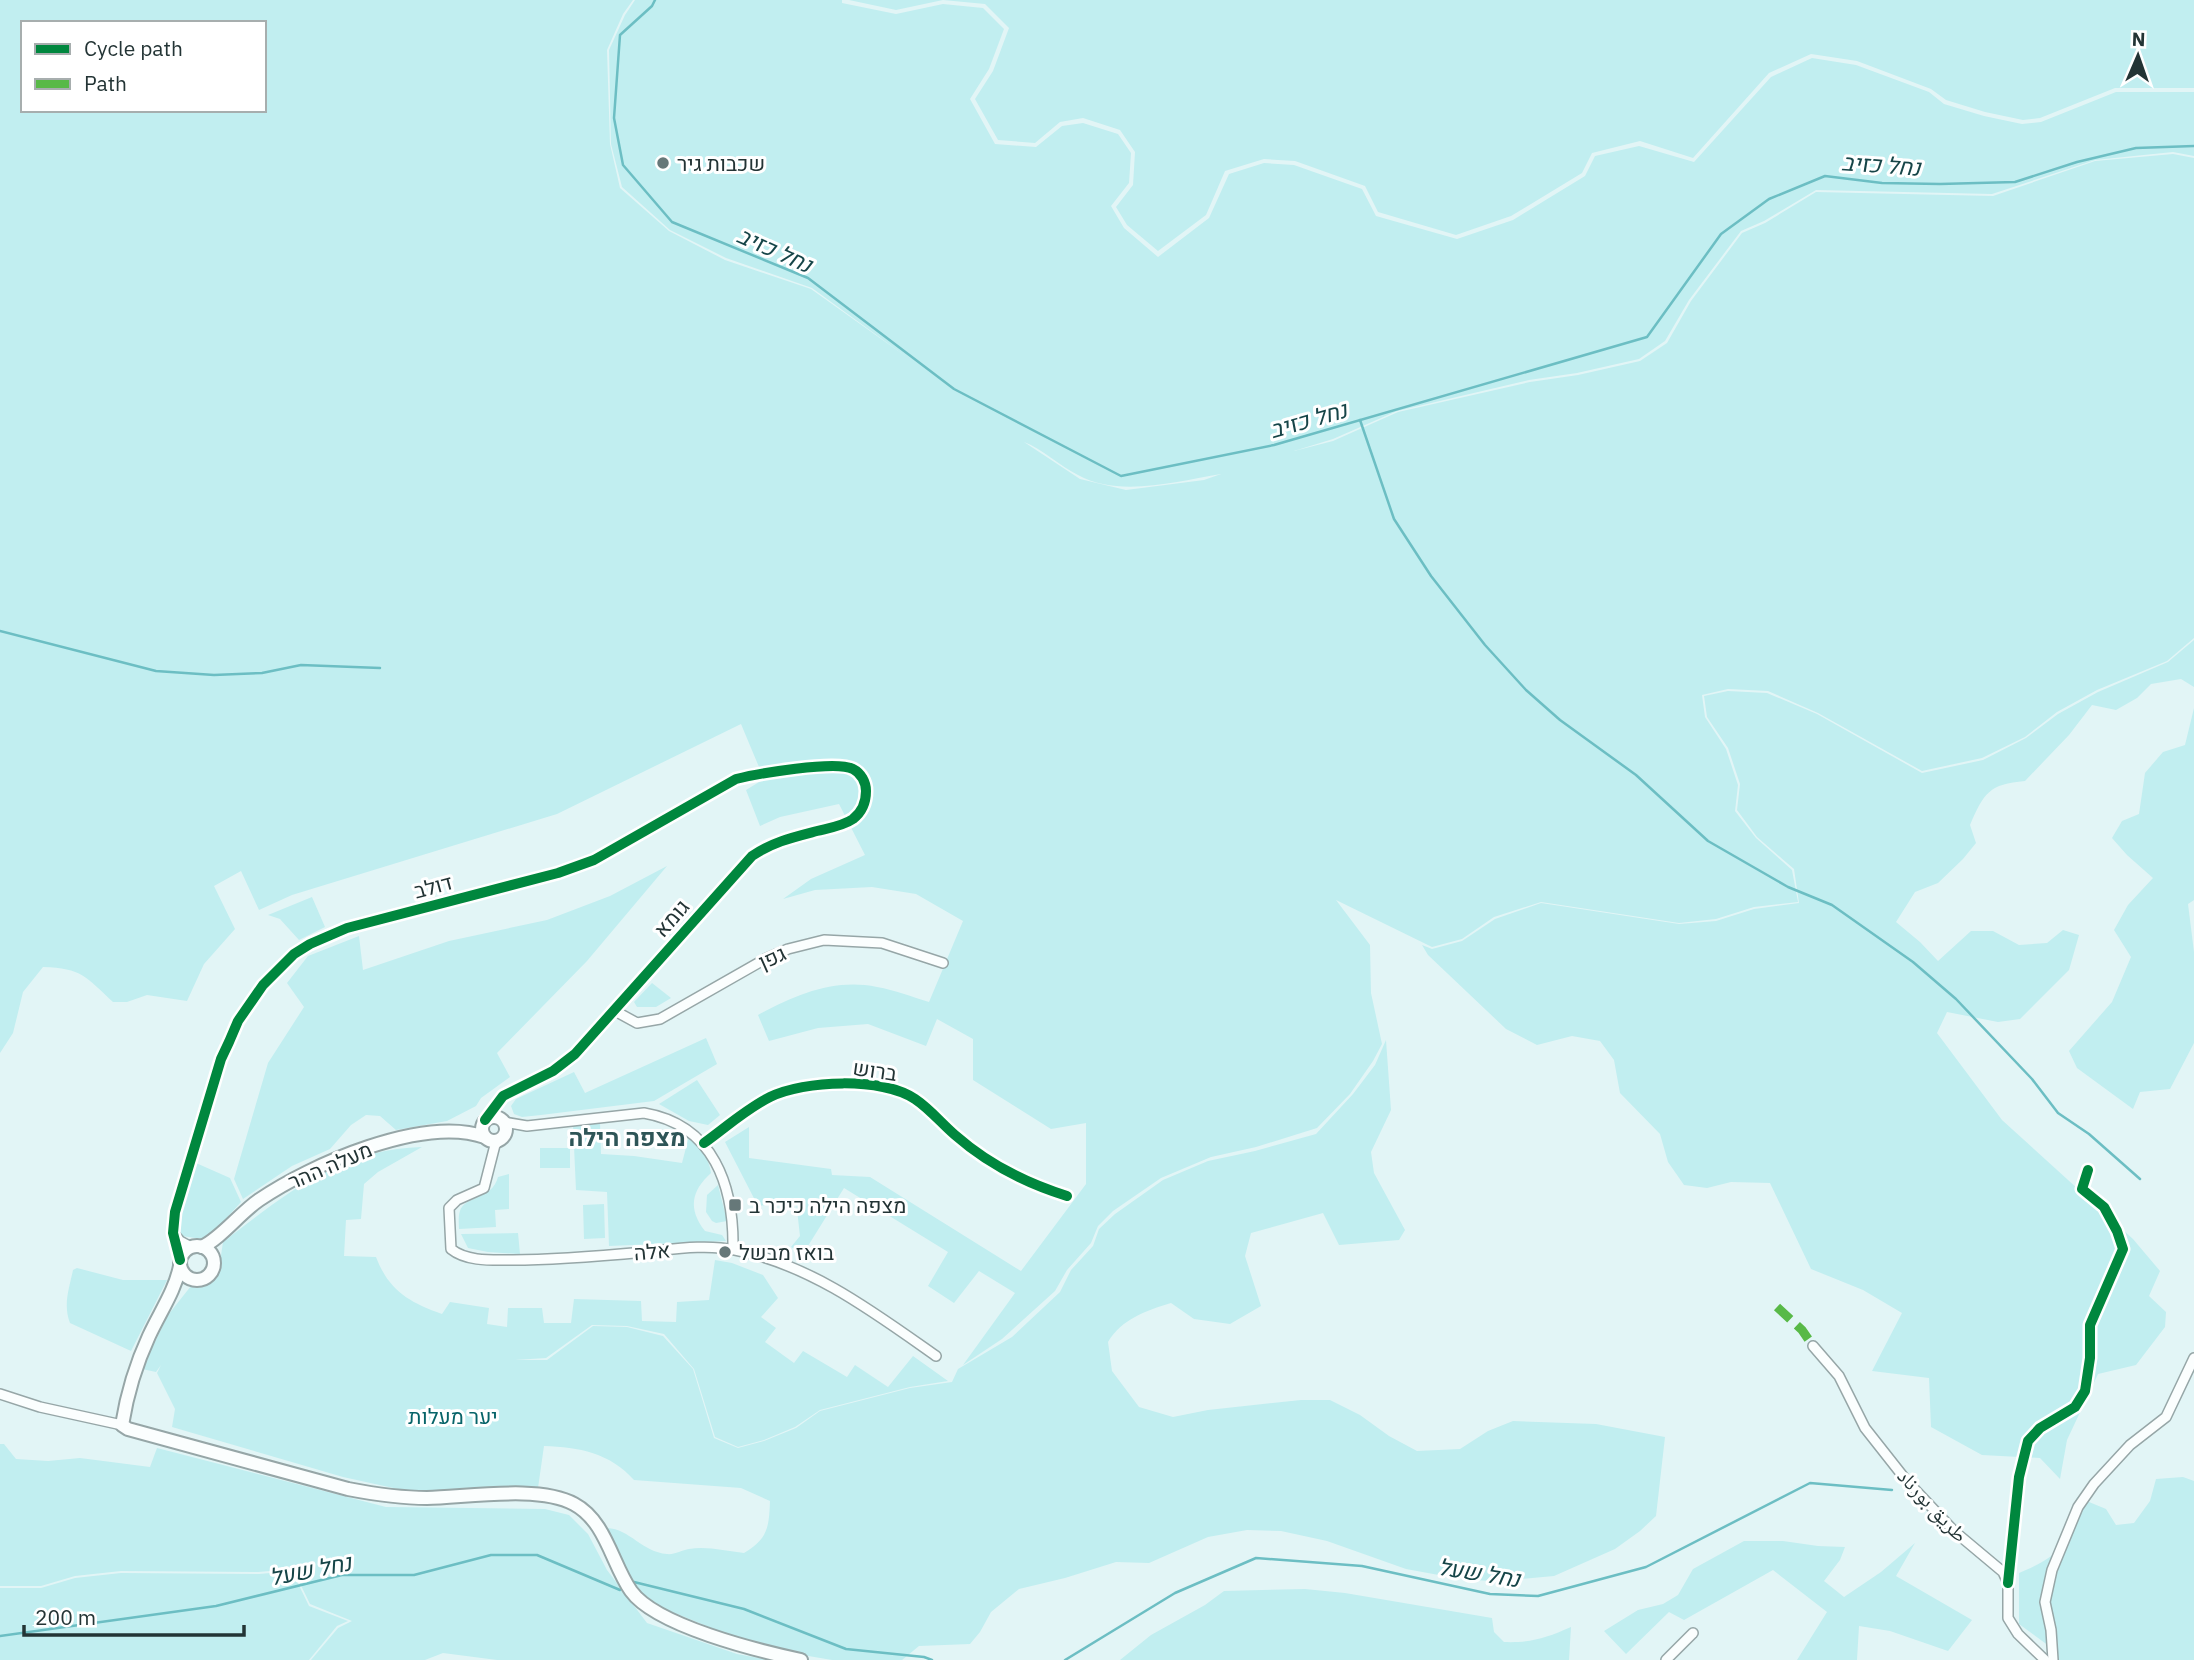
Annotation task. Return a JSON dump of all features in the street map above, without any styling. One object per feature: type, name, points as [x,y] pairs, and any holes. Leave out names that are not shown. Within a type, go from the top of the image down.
[{"type":"main road","name":"מעלה ההר","points":[[197,1247],[211,1243],[257,1201],[324,1163],[385,1142],[494,1129]]},
{"type":"main road","points":[[172,1292],[188,1282],[208,1276],[212,1270],[220,1233]]},
{"type":"main road","points":[[213,1259],[207,1250],[197,1247],[186,1250],[172,1292],[139,1357],[125,1404],[122,1425],[128,1429],[310,1479],[382,1495],[425,1498],[509,1494],[555,1496],[575,1504],[593,1520],[633,1594],[658,1615],[697,1630],[801,1660]]},
{"type":"main road","points":[[180,1263],[185,1275],[197,1280]]},
{"type":"street","name":"דולב","points":[[180,1263],[173,1233],[175,1212],[221,1059],[250,1002],[294,954],[347,928],[558,873],[594,860],[736,779],[832,765],[852,768],[865,782]]},
{"type":"street","name":"גומא","points":[[503,1096],[565,1063],[615,1011],[752,856],[782,840],[850,821],[862,809],[865,782]]},
{"type":"street","name":"גפן","points":[[615,1011],[637,1023],[660,1019],[767,958],[788,949],[824,940],[882,943],[943,963]]},
{"type":"street","name":"ברוש","points":[[704,1143],[761,1102],[786,1091],[829,1085],[871,1086],[896,1091],[914,1099],[993,1164],[1033,1184],[1067,1196]]},
{"type":"street","points":[[494,1129],[503,1096]]},
{"type":"street","name":"אלה","points":[[503,1096],[498,1105],[484,1188],[457,1200],[449,1208],[451,1250],[465,1256],[497,1260],[554,1260],[698,1247],[733,1249],[776,1262],[827,1284],[936,1356]]},
{"type":"street","name":"מעלה ההר","points":[[494,1129],[644,1113],[674,1122],[694,1134],[712,1156],[723,1181],[732,1220],[733,1249]]},
{"type":"street","points":[[2045,1660],[2018,1634],[2008,1618],[2008,1583],[2018,1489],[2028,1441],[2040,1428],[2076,1407],[2085,1391],[2090,1357],[2090,1325],[2123,1249],[2104,1207],[2082,1189],[2088,1170]]},
{"type":"street","points":[[173,1233],[180,1241],[197,1247]]},
{"type":"street","name":"طريق بورناد","points":[[1813,1346],[1839,1376],[1865,1428],[1906,1479],[1954,1531],[2003,1572],[2008,1583]]},
{"type":"street","points":[[2053,1660],[2051,1630],[2045,1602],[2052,1570],[2078,1507],[2094,1484],[2130,1446],[2166,1418],[2194,1358]]},
{"type":"street","points":[[0,1394],[40,1407],[122,1425]]},
{"type":"street","points":[[1666,1660],[1693,1633]]},
{"type":"green space","points":[[0,0],[633,0],[623,14],[607,50],[610,144],[620,188],[669,231],[725,260],[811,289],[908,358],[812,288],[726,258],[670,230],[622,187],[611,144],[609,50],[635,0],[842,0],[842,3],[896,14],[943,4],[983,8],[1004,29],[989,69],[970,99],[995,144],[1036,147],[1062,126],[1083,123],[1118,134],[1131,153],[1129,183],[1111,206],[1124,228],[1158,257],[1209,218],[1229,174],[1264,163],[1294,165],[1362,189],[1376,216],[1457,239],[1513,220],[1585,176],[1595,156],[1639,146],[1694,162],[1771,77],[1812,58],[1856,65],[1929,92],[1944,104],[2022,124],[2041,122],[2116,92],[2194,92],[2194,156],[2173,152],[2095,160],[1992,194],[1816,190],[1764,221],[1741,231],[1689,300],[1665,341],[1639,359],[1577,373],[1529,380],[1397,411],[1333,439],[1294,451],[1333,441],[1398,412],[1530,382],[1578,375],[1640,361],[1667,343],[1691,301],[1742,233],[1765,223],[1816,192],[1993,196],[2095,161],[2173,154],[2194,158],[2194,638],[2167,661],[2097,690],[2057,712],[2025,737],[1982,758],[1922,771],[1818,713],[1768,691],[1728,689],[1702,695],[1705,717],[1726,749],[1738,785],[1735,811],[1756,838],[1792,870],[1798,902],[1754,907],[1716,919],[1679,923],[1541,902],[1494,917],[1462,939],[1432,947],[1336,900],[1370,945],[1371,993],[1382,1044],[1350,1094],[1317,1128],[1256,1147],[1211,1157],[1161,1178],[1113,1211],[1098,1226],[1091,1243],[1067,1270],[1055,1291],[1002,1339],[963,1365],[1015,1293],[979,1271],[954,1303],[928,1286],[948,1252],[844,1188],[803,1254],[791,1247],[800,1236],[796,1201],[758,1206],[725,1142],[749,1127],[749,1158],[831,1169],[832,1175],[870,1177],[1021,1271],[1086,1184],[1086,1123],[1051,1129],[973,1080],[973,1039],[937,1019],[926,1046],[868,1024],[818,1028],[769,1041],[758,1015],[815,990],[861,985],[890,990],[929,1002],[963,921],[916,894],[872,887],[815,890],[783,899],[811,879],[865,855],[839,804],[780,817],[760,826],[746,790],[764,779],[741,724],[557,814],[292,895],[259,910],[241,871],[214,886],[235,929],[204,964],[187,1001],[147,995],[127,1002],[113,1002],[75,972],[43,967],[23,992],[13,1033],[0,1053]],"holes":[[[1024,442],[1078,475],[1112,486],[1149,486],[1221,474],[1204,480],[1126,490],[1080,479]]]},
{"type":"green space","points":[[849,0],[943,0],[896,10]]},
{"type":"green space","points":[[943,0],[2194,0],[2194,88],[2115,88],[2040,118],[2023,120],[1946,100],[1931,89],[1857,61],[1811,54],[1769,73],[1693,158],[1640,141],[1592,153],[1582,173],[1511,216],[1456,235],[1378,212],[1365,186],[1295,161],[1264,159],[1225,171],[1206,215],[1158,251],[1127,225],[1116,207],[1133,185],[1135,152],[1120,130],[1083,118],[1060,122],[1035,143],[998,140],[975,99],[993,71],[1009,28],[985,4]]},
{"type":"green space","points":[[2194,640],[2194,687],[2181,679],[2151,684],[2137,698],[2116,710],[2092,705],[2069,735],[2025,781],[2003,785],[1989,792],[1979,805],[1970,825],[1976,843],[1938,883],[1915,892],[1896,922],[1938,961],[1971,931],[1993,931],[2019,945],[2047,943],[2063,930],[2079,935],[2069,970],[2020,1019],[1998,1022],[1947,1012],[1937,1033],[2002,1120],[2133,1239],[2160,1271],[2149,1296],[2166,1312],[2165,1327],[2136,1365],[2098,1374],[2067,1440],[2060,1479],[2040,1458],[1982,1455],[1931,1427],[1929,1378],[1872,1371],[1902,1313],[1863,1290],[1811,1269],[1770,1183],[1731,1182],[1707,1188],[1684,1185],[1668,1162],[1660,1134],[1620,1093],[1614,1060],[1600,1041],[1572,1036],[1537,1045],[1506,1029],[1428,955],[1422,945],[1432,949],[1462,941],[1495,919],[1541,903],[1679,924],[1716,921],[1754,909],[1799,903],[1794,869],[1757,837],[1737,810],[1740,784],[1728,748],[1707,717],[1704,696],[1728,691],[1767,693],[1817,714],[1922,773],[1983,760],[2026,738],[2058,714],[2098,692],[2168,662]]},
{"type":"green space","points":[[2194,708],[2194,900],[2188,904],[2194,952],[2194,1043],[2170,1089],[2140,1092],[2133,1109],[2077,1068],[2069,1051],[2112,1002],[2131,957],[2114,930],[2128,905],[2153,878],[2112,838],[2122,821],[2139,814],[2145,773],[2163,752],[2185,745]]},
{"type":"green space","points":[[667,866],[587,961],[497,1053],[510,1077],[481,1098],[476,1106],[447,1121],[396,1130],[380,1116],[366,1115],[351,1125],[330,1149],[292,1166],[243,1199],[234,1179],[268,1063],[304,1007],[287,983],[308,956],[359,936],[363,970],[449,941],[547,920],[610,896]]},
{"type":"green space","points":[[312,897],[325,927],[299,940],[280,919],[268,915]]},
{"type":"green space","points":[[652,983],[671,998],[656,1007],[637,1007],[634,1002]]},
{"type":"green space","points":[[706,1038],[717,1064],[654,1101],[522,1117],[514,1114],[511,1106],[516,1099],[574,1072],[585,1093]]},
{"type":"green space","name":"יער מעלות","points":[[1386,1040],[1391,1110],[1371,1152],[1374,1173],[1405,1230],[1399,1240],[1339,1245],[1323,1213],[1251,1233],[1245,1256],[1261,1306],[1230,1324],[1194,1319],[1171,1303],[1143,1313],[1120,1327],[1108,1342],[1112,1371],[1139,1407],[1173,1417],[1208,1410],[1301,1400],[1330,1400],[1360,1415],[1389,1436],[1417,1451],[1460,1449],[1488,1431],[1513,1421],[1596,1424],[1665,1437],[1656,1516],[1615,1549],[1554,1576],[1497,1581],[1466,1580],[1406,1569],[1327,1541],[1281,1531],[1247,1530],[1208,1537],[1149,1563],[1116,1562],[1019,1589],[991,1612],[970,1644],[919,1646],[902,1660],[832,1660],[785,1652],[719,1631],[667,1610],[641,1596],[620,1564],[607,1528],[623,1532],[650,1549],[667,1554],[703,1548],[744,1553],[752,1548],[766,1532],[770,1501],[741,1488],[634,1480],[615,1463],[593,1453],[544,1446],[538,1488],[407,1491],[343,1477],[172,1427],[175,1409],[157,1373],[161,1365],[156,1372],[142,1369],[168,1315],[191,1286],[219,1269],[223,1242],[292,1191],[339,1165],[392,1150],[422,1147],[378,1172],[364,1184],[361,1219],[346,1220],[344,1256],[376,1257],[394,1287],[420,1305],[442,1314],[450,1302],[489,1308],[487,1324],[507,1327],[508,1308],[542,1308],[544,1323],[571,1323],[574,1299],[641,1301],[642,1321],[676,1322],[677,1302],[709,1300],[715,1260],[732,1263],[763,1275],[778,1298],[761,1317],[776,1328],[765,1342],[794,1363],[803,1351],[847,1377],[855,1365],[888,1387],[913,1356],[948,1381],[910,1387],[820,1410],[795,1427],[738,1447],[715,1437],[694,1369],[664,1334],[627,1326],[592,1325],[546,1358],[515,1360],[547,1360],[593,1326],[627,1327],[663,1336],[693,1369],[714,1438],[738,1448],[764,1441],[796,1428],[820,1411],[910,1388],[952,1382],[958,1369],[1012,1337],[1060,1292],[1071,1270],[1093,1246],[1099,1229],[1115,1214],[1163,1180],[1208,1161],[1316,1134],[1353,1094],[1375,1065]]},
{"type":"green space","points":[[697,1080],[720,1115],[708,1125],[689,1121],[659,1104]]},
{"type":"green space","points":[[600,1122],[601,1154],[682,1163],[689,1136],[703,1153],[711,1173],[696,1193],[696,1215],[705,1231],[722,1235],[726,1241],[609,1246],[607,1192],[576,1190],[573,1125]]},
{"type":"green space","points":[[540,1148],[570,1148],[570,1168],[540,1168]]},
{"type":"green space","points":[[196,1163],[230,1178],[241,1202],[215,1231],[202,1239],[182,1236],[179,1218]]},
{"type":"green space","points":[[509,1174],[509,1209],[495,1210],[496,1227],[459,1229],[459,1215],[463,1206],[490,1190],[498,1177]]},
{"type":"green space","points":[[718,1185],[727,1221],[716,1223],[706,1212],[707,1195]]},
{"type":"green space","points":[[604,1204],[605,1238],[584,1239],[583,1205]]},
{"type":"green space","points":[[518,1233],[520,1254],[468,1248],[461,1234]]},
{"type":"green space","points":[[77,1268],[123,1280],[167,1280],[131,1351],[70,1323],[67,1297],[73,1270]]},
{"type":"green space","points":[[0,1444],[4,1444],[16,1459],[48,1461],[80,1458],[150,1467],[157,1448],[386,1507],[545,1509],[569,1515],[588,1534],[607,1570],[647,1623],[737,1654],[769,1660],[497,1660],[443,1653],[425,1660],[311,1660],[338,1628],[352,1621],[310,1604],[293,1569],[258,1572],[121,1571],[75,1576],[41,1586],[0,1586]]},
{"type":"green space","points":[[2183,1477],[2194,1481],[2194,1660],[2050,1660],[2049,1646],[2019,1624],[2019,1573],[2046,1559],[2062,1545],[2077,1497],[2106,1509],[2116,1525],[2134,1523],[2150,1501],[2156,1479]]},
{"type":"green space","points":[[1744,1541],[1783,1541],[1845,1547],[1840,1560],[1824,1581],[1844,1597],[1881,1572],[1915,1543],[1896,1576],[1972,1620],[1948,1651],[1890,1631],[1859,1626],[1857,1660],[1797,1660],[1827,1612],[1773,1570],[1684,1620],[1669,1612],[1626,1654],[1604,1631],[1638,1610],[1663,1604],[1678,1595],[1693,1569]]},
{"type":"green space","points":[[292,1571],[309,1606],[348,1621],[337,1626],[309,1660],[0,1660],[0,1588],[41,1588],[75,1578],[121,1573],[259,1574]]},
{"type":"green space","points":[[1305,1589],[1345,1593],[1492,1618],[1494,1632],[1504,1642],[1538,1639],[1571,1627],[1569,1660],[1120,1660],[1151,1635],[1205,1605],[1224,1591]]},
{"type":"waterway","name":"נחל כזיב","points":[[655,0],[652,6],[620,35],[614,118],[623,165],[672,222],[808,278],[954,389],[1121,476],[1274,445],[1647,337],[1721,234],[1769,199],[1825,176],[1882,183],[2015,182],[2077,162],[2136,148],[2194,146]]},
{"type":"waterway","points":[[1360,420],[1394,519],[1431,576],[1485,645],[1526,690],[1560,720],[1636,775],[1708,841],[1788,887],[1832,905],[1913,962],[1956,999],[2032,1079],[2058,1113],[2089,1134],[2140,1179]]},
{"type":"waterway","points":[[0,631],[156,671],[214,675],[262,673],[301,665],[380,668]]},
{"type":"waterway","name":"נחל שעל","points":[[1065,1660],[1175,1593],[1256,1558],[1362,1566],[1490,1594],[1538,1596],[1646,1567],[1810,1483],[1892,1490]]},
{"type":"waterway","name":"נחל שעל","points":[[0,1636],[216,1606],[342,1575],[414,1575],[491,1555],[537,1555],[620,1590]]},
{"type":"waterway","name":"נחל שעל","points":[[634,1582],[744,1609],[846,1649],[932,1660]]},
{"type":"marked path","points":[[1777,1307],[1802,1330],[1813,1346]]},
{"type":"cycle path","points":[[180,1260],[173,1233],[175,1212],[221,1059],[238,1021],[263,985],[294,954],[347,928],[558,873],[594,860],[736,779],[777,771],[830,766],[853,769],[858,773],[865,784],[866,795],[856,816],[840,825],[775,844],[752,856],[575,1054],[553,1071],[503,1096],[485,1120]]},
{"type":"cycle path","points":[[704,1143],[753,1107],[785,1091],[822,1084],[864,1084],[901,1092],[915,1099],[950,1131],[994,1164],[1022,1179],[1067,1196]]},
{"type":"cycle path","points":[[2008,1583],[2019,1477],[2028,1441],[2040,1428],[2075,1407],[2085,1391],[2090,1358],[2090,1325],[2123,1249],[2104,1207],[2082,1189],[2088,1170]]},
{"type":"place","name":"שכבות גיר","points":[[663,163]]},
{"type":"place","name":"מצפה הילה כיכר ב","points":[[735,1205]]},
{"type":"place","name":"בואז מבשל","points":[[725,1252]]},
{"type":"district","name":"מצפה הילה","points":[[627,1137]]}]
